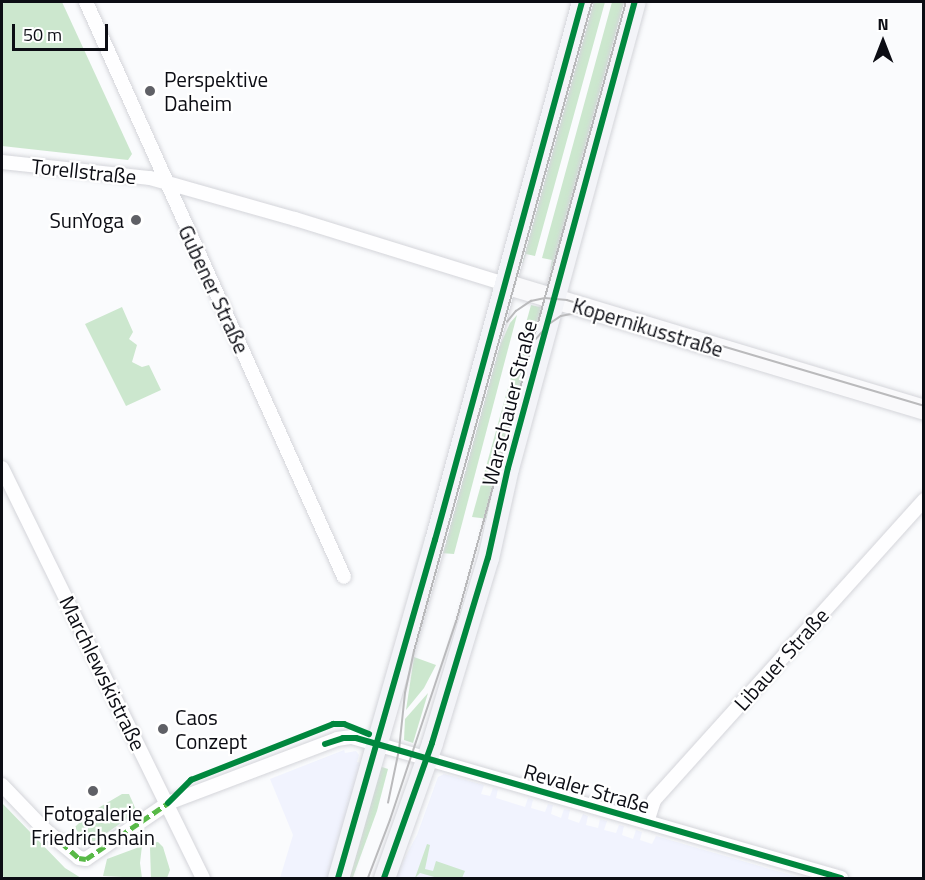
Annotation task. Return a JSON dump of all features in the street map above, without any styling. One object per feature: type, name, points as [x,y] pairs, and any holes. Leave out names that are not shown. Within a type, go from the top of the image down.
[{"type":"main road","name":"Warschauer Straße","points":[[338,879],[582,2]]},
{"type":"main road","name":"Warschauer Straße","points":[[384,879],[427,758],[488,558],[508,468],[635,2]]},
{"type":"street","name":"Gubener Straße","points":[[86,2],[344,577]]},
{"type":"street","name":"Torellstraße","points":[[2,162],[150,178],[166,183]]},
{"type":"street","name":"Kopernikusstraße","points":[[166,183],[305,222],[924,410]]},
{"type":"street","name":"Marchlewskistraße","points":[[2,468],[168,803],[203,879]]},
{"type":"street","name":"Libauer Straße","points":[[647,822],[654,800],[924,500]]},
{"type":"street","name":"Revaler Straße","points":[[2,785],[79,858],[86,859],[168,803],[336,739],[352,737],[841,879]]},
{"type":"shaded area","points":[[344,750],[345,753],[356,751],[359,755],[357,762],[362,763],[330,878],[280,878],[293,835],[270,779]]},
{"type":"shaded area","points":[[444,774],[484,785],[481,794],[490,796],[493,788],[498,789],[496,798],[525,807],[528,798],[533,800],[531,808],[545,812],[548,804],[553,805],[551,814],[561,818],[564,809],[570,810],[568,819],[579,823],[583,814],[588,816],[586,825],[598,828],[600,819],[607,821],[604,830],[616,833],[619,825],[624,826],[622,835],[633,839],[636,830],[642,832],[640,840],[652,844],[656,836],[801,878],[394,878],[417,835],[438,777]]},
{"type":"green space","points":[[7,2],[62,2],[132,154],[128,160],[2,146],[2,4]]},
{"type":"green space","points":[[590,2],[605,2],[535,256],[526,254],[523,263],[518,262]]},
{"type":"green space","points":[[612,2],[627,2],[555,271],[550,270],[552,260],[542,258]]},
{"type":"green space","points":[[531,305],[544,308],[489,519],[472,517]]},
{"type":"green space","points":[[122,307],[133,332],[129,339],[137,345],[132,362],[142,367],[149,365],[161,390],[126,406],[85,324]]},
{"type":"green space","points":[[517,315],[454,554],[440,553],[498,350],[510,323]]},
{"type":"green space","points":[[414,657],[436,665],[424,688],[406,710]]},
{"type":"green space","points":[[428,693],[413,743],[404,740],[405,719]]},
{"type":"green space","points":[[376,765],[388,769],[377,811],[353,877],[345,878]]},
{"type":"green space","points":[[122,794],[129,794],[137,812],[92,843],[82,840],[75,827],[88,814]]},
{"type":"green space","points":[[2,803],[65,868],[81,878],[5,878],[2,875]]},
{"type":"green space","points":[[158,842],[163,847],[170,870],[167,878],[151,878],[150,848],[151,843]]},
{"type":"green space","points":[[427,844],[430,845],[425,869],[433,871],[436,861],[465,871],[462,878],[438,878],[420,873],[415,878]]},
{"type":"green space","points":[[142,846],[140,863],[142,878],[103,876],[107,859]]},
{"type":"tram line","points":[[388,803],[399,750],[405,693],[414,651],[592,2]]},
{"type":"tram line","points":[[368,878],[390,820],[456,622],[626,2]]},
{"type":"tram line","points":[[507,322],[516,311],[531,301],[545,298],[567,300],[924,406]]},
{"type":"tram line","points":[[536,339],[549,324],[561,316],[581,312],[595,314]]},
{"type":"marked path","points":[[51,833],[79,858],[86,859],[168,803]]},
{"type":"cycle path","points":[[338,878],[435,540],[582,2]]},
{"type":"cycle path","points":[[384,878],[432,743],[488,558],[508,468],[635,2]]},
{"type":"cycle path","points":[[168,803],[191,780],[333,724],[344,724],[369,734]]},
{"type":"cycle path","points":[[325,744],[343,738],[356,738],[841,878]]},
{"type":"place","name":"Perspektive Daheim","points":[[150,91]]},
{"type":"place","name":"SunYoga","points":[[136,220]]},
{"type":"place","name":"Caos Conzept","points":[[163,729]]},
{"type":"place","name":"Fotogalerie Friedrichshain","points":[[93,791]]}]
